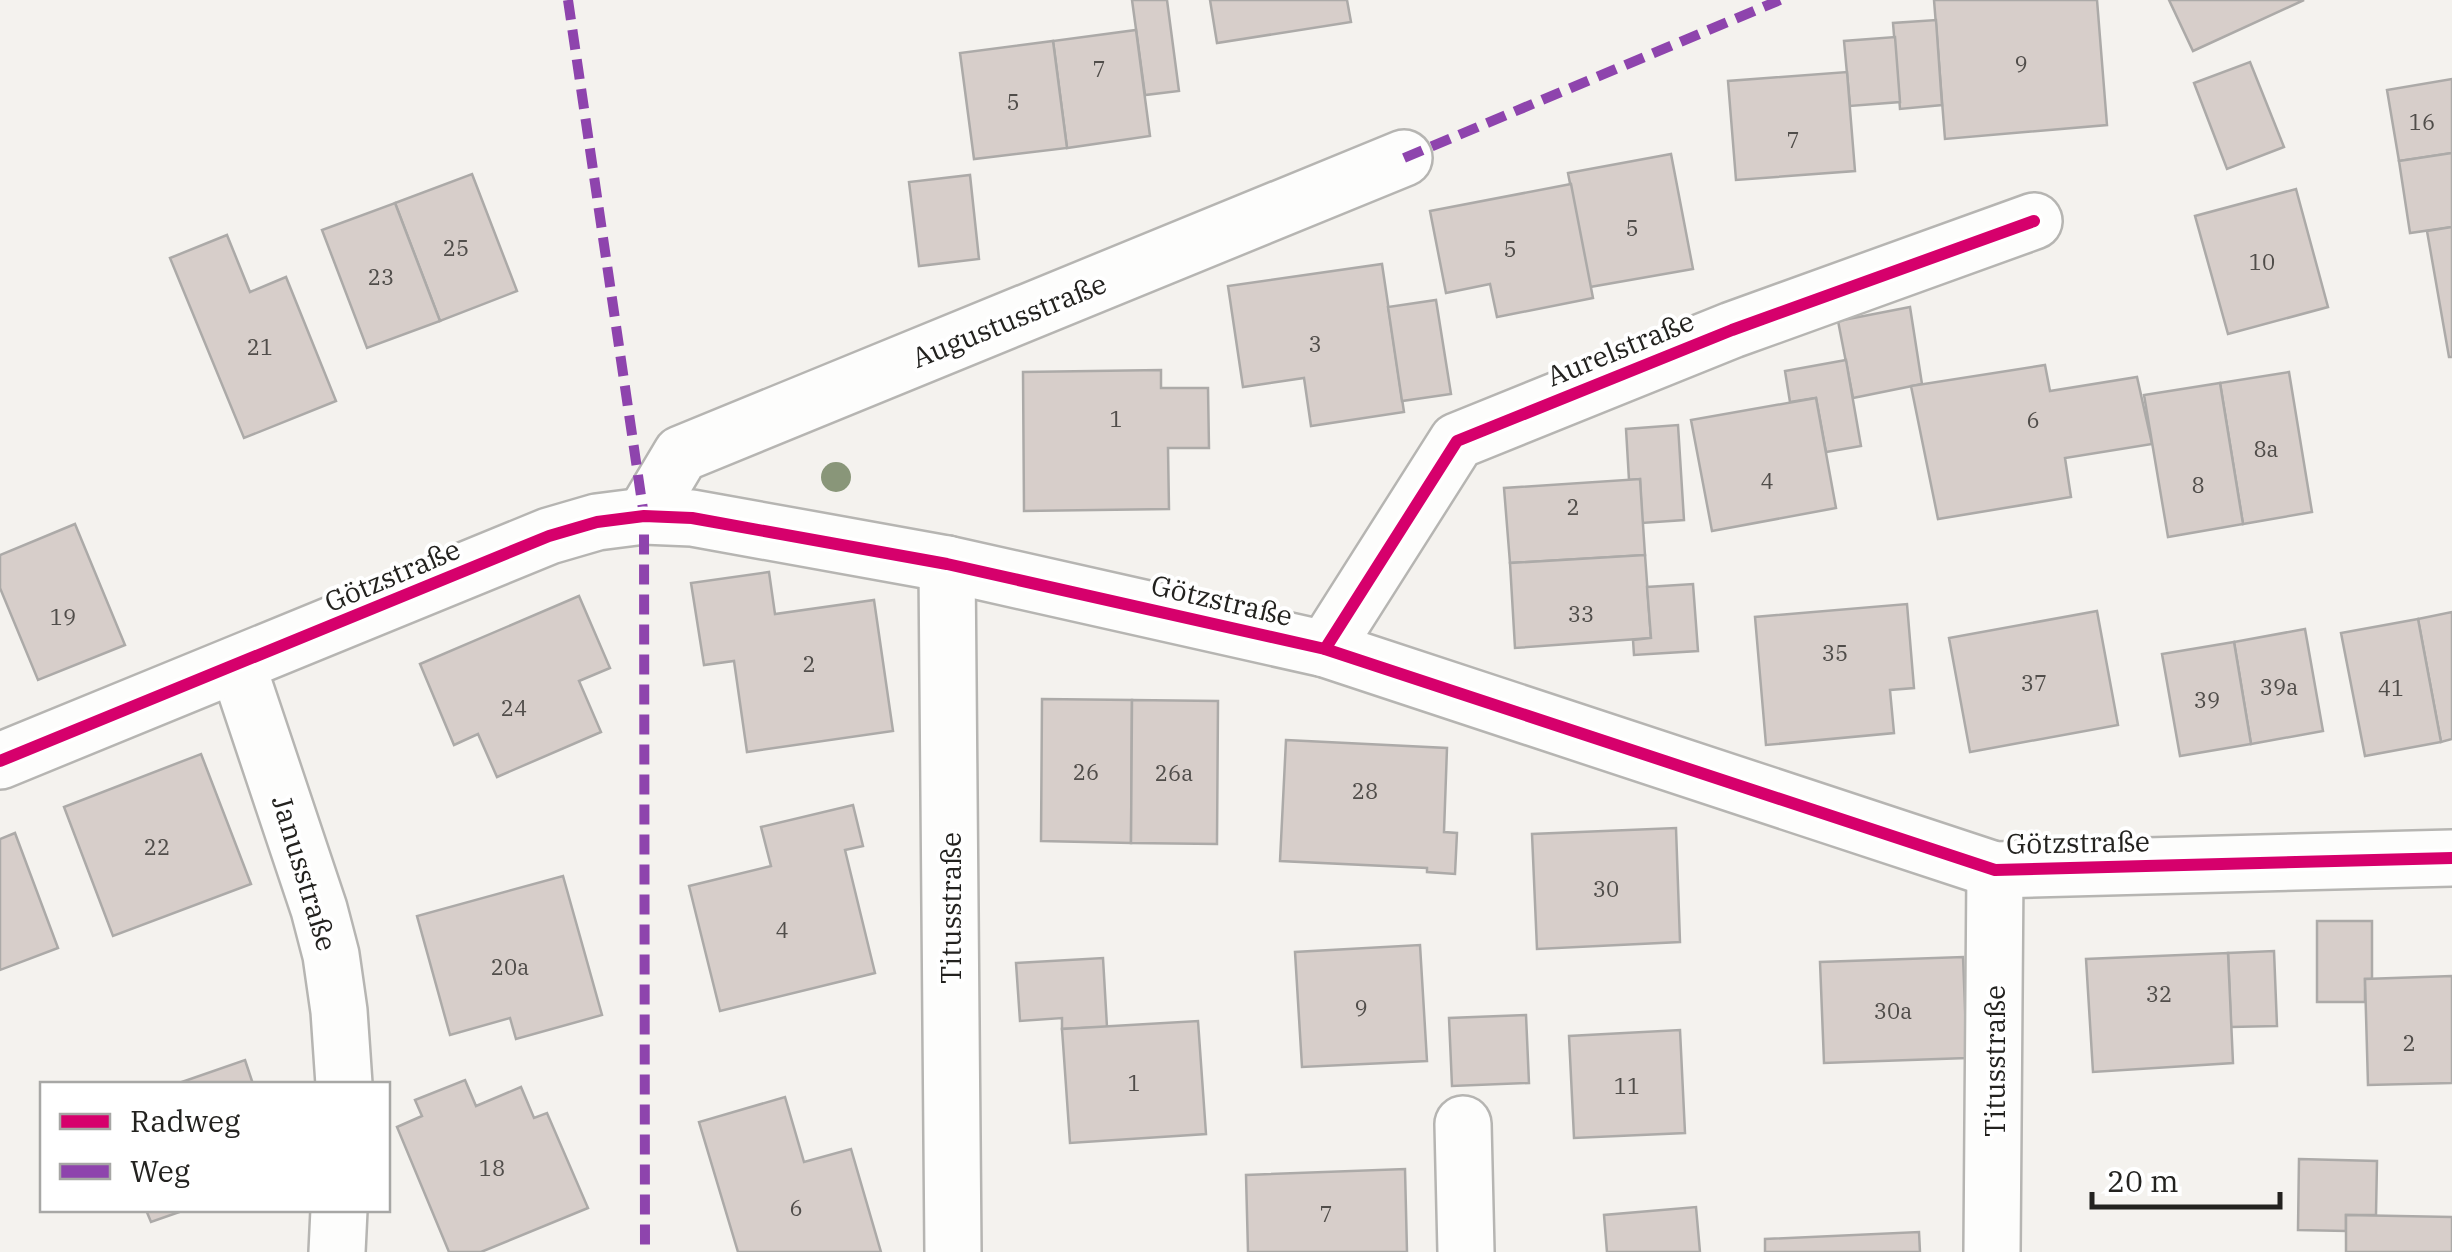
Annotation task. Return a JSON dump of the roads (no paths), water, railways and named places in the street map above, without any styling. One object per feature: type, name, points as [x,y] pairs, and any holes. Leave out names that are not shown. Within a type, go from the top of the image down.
[{"type":"street","name":"Augustusstraße","points":[[644,516],[681,454],[1404,158]]},
{"type":"street","name":"Aurelstraße","points":[[1325,649],[1457,440],[1732,330],[2034,221]]},
{"type":"street","name":"Götzstraße","points":[[0,762],[549,536],[597,522],[644,516],[692,518],[947,564],[1325,649],[1995,870],[2452,858]]},
{"type":"street","name":"Titusstraße","points":[[947,564],[953,1252]]},
{"type":"street","name":"Janusstraße","points":[[238,666],[320,909],[340,1011],[344,1082]]},
{"type":"street","name":"Titusstraße","points":[[1992,1252],[1995,870]]},
{"type":"street","points":[[1463,1124],[1466,1252]]},
{"type":"street","points":[[337,1252],[339,1212]]}]
